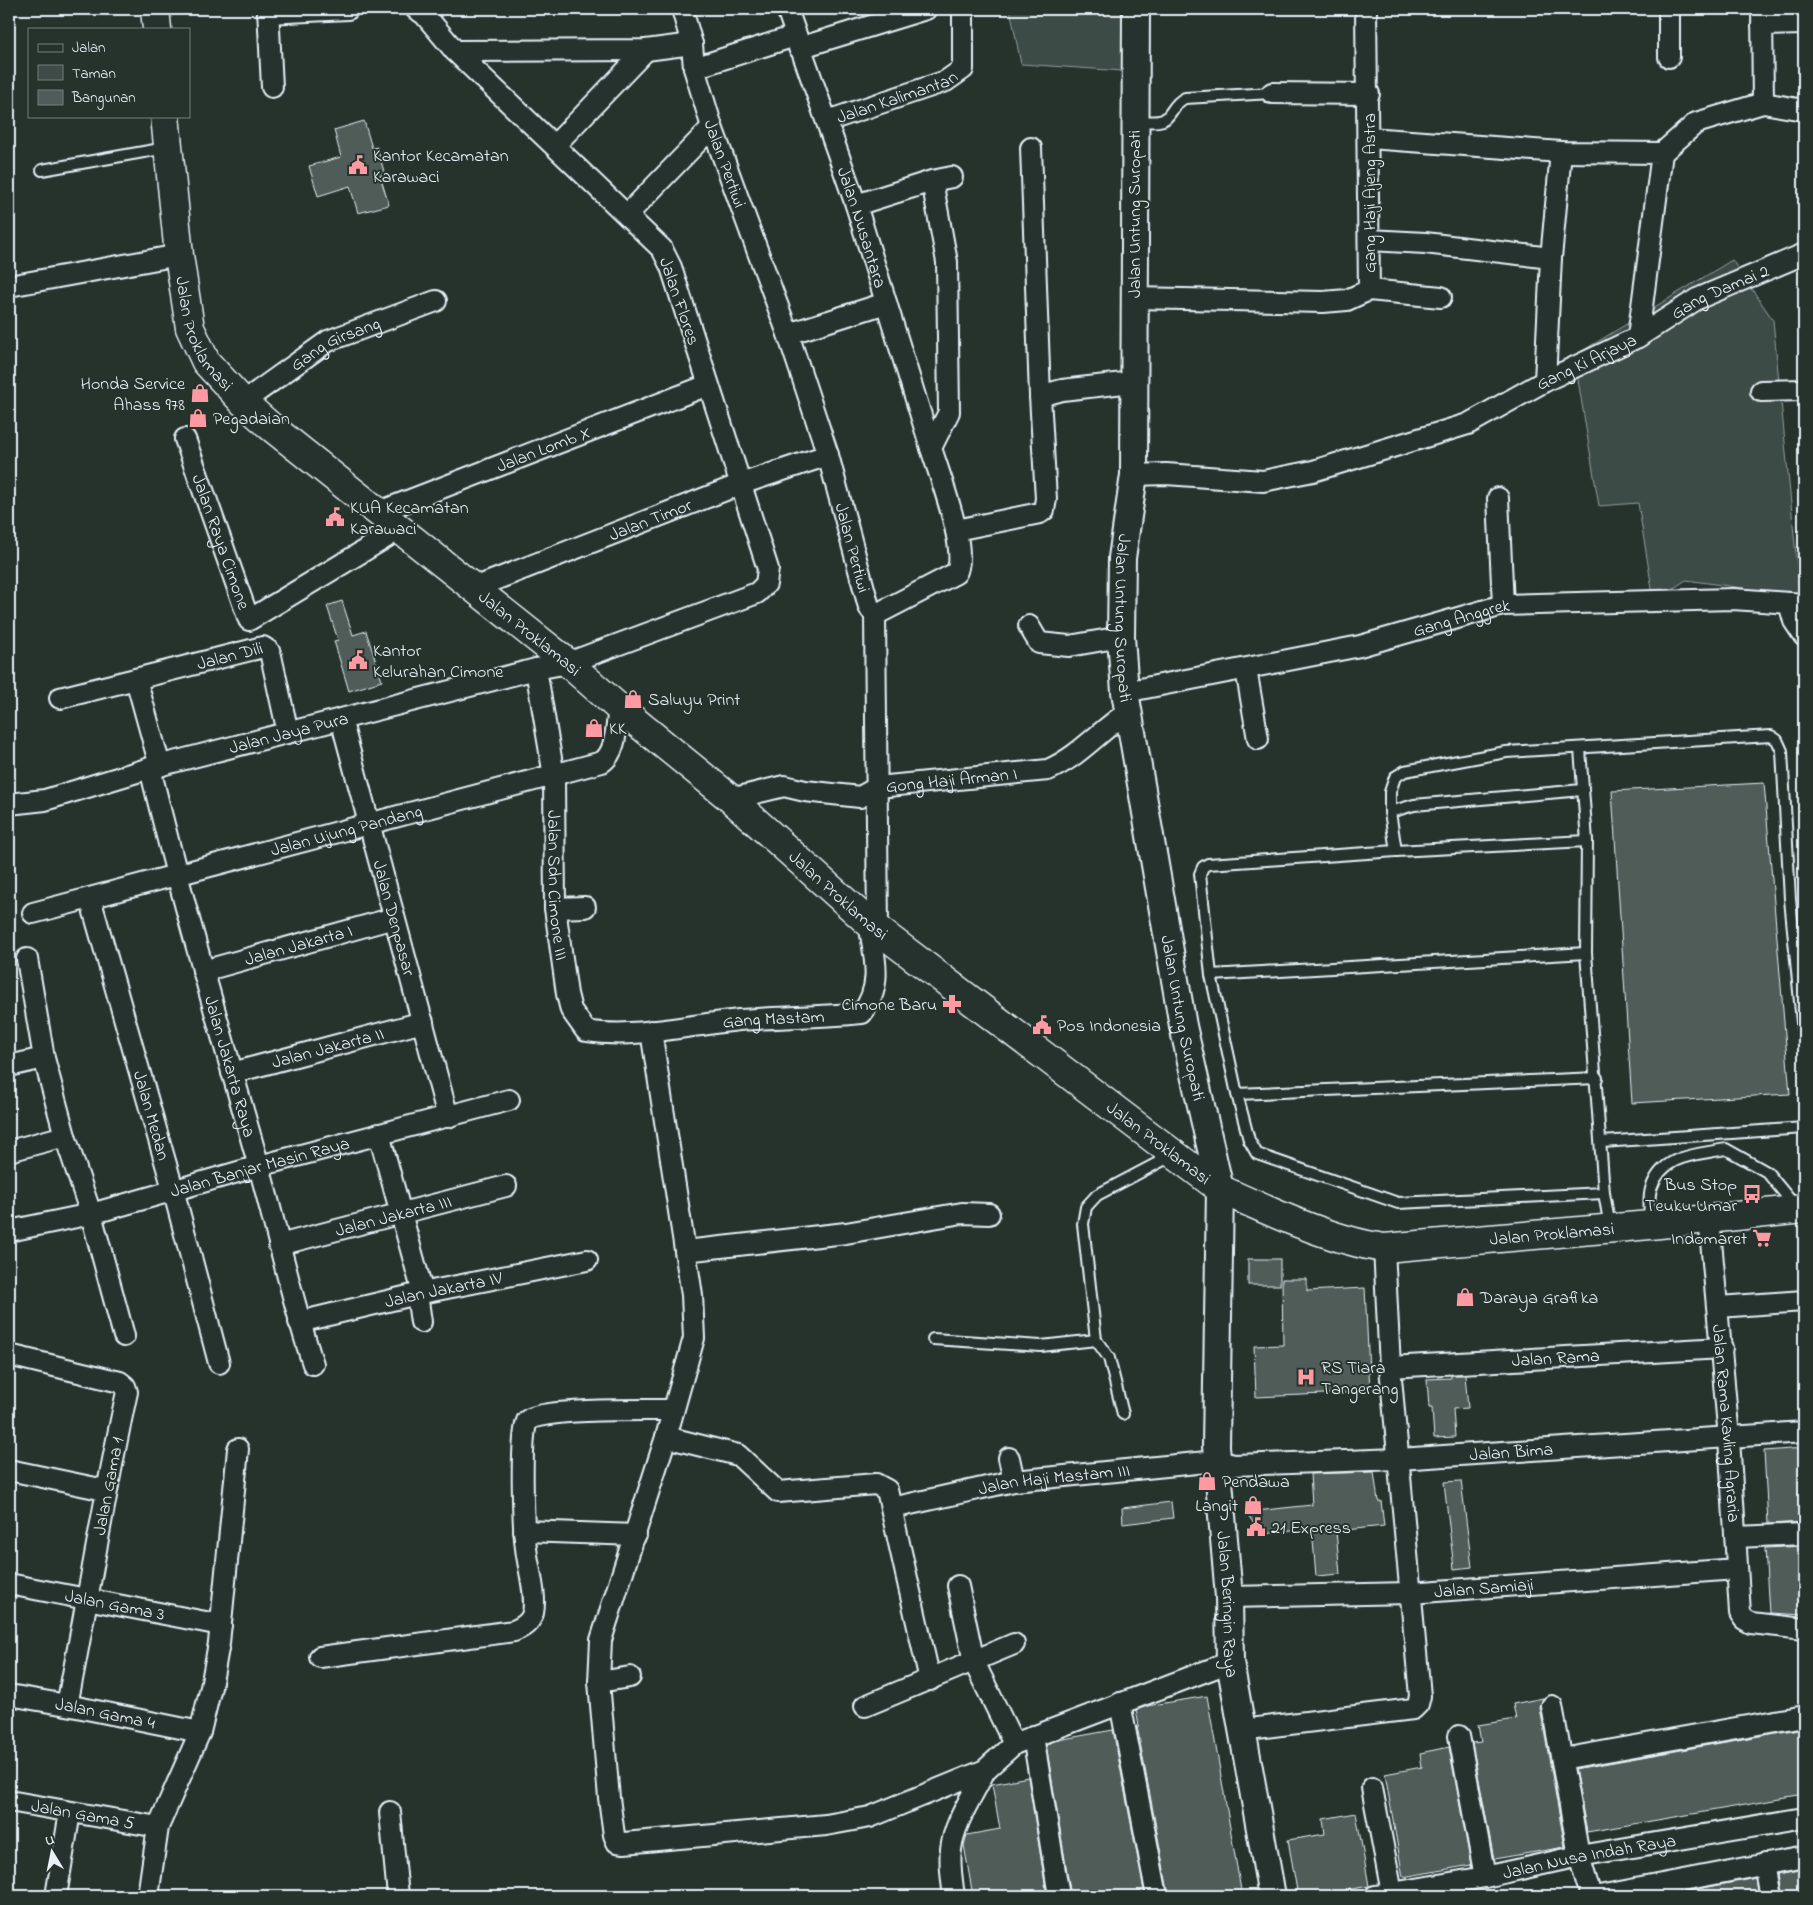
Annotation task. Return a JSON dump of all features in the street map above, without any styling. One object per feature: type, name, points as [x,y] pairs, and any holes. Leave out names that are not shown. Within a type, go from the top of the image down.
[{"type":"main road","points":[[155,9],[157,28]]},
{"type":"main road","name":"Jalan Proklamasi","points":[[165,118],[185,308],[196,344],[206,362],[243,402],[270,426],[568,663],[619,708],[731,799],[874,926],[1220,1188],[1270,1212],[1365,1245],[1384,1248],[1610,1229],[1801,1209]]},
{"type":"street","points":[[272,87],[268,11],[348,9]]},
{"type":"street","name":"Jalan Flores","points":[[416,9],[424,14],[455,51],[662,249],[671,266],[768,569],[766,584],[757,593]]},
{"type":"street","name":"Jalan Pertiwi","points":[[682,9],[692,44],[694,68],[712,127],[788,334],[828,455],[869,607],[875,615],[956,573],[961,565],[956,530],[931,448]]},
{"type":"street","name":"Jalan Nusantara","points":[[787,9],[797,42],[856,205],[931,448]]},
{"type":"street","points":[[694,68],[926,9]]},
{"type":"street","name":"Jalan Kalimantan","points":[[827,121],[946,81],[963,69],[963,9]]},
{"type":"street","name":"Jalan Untung Suropati","points":[[1136,9],[1134,121],[1134,474],[1122,558],[1121,637],[1126,702],[1183,1026],[1220,1188]]},
{"type":"street","name":"Gang Haji Ajeng Astra","points":[[1135,298],[1323,302],[1347,300],[1369,290],[1369,94],[1366,9]]},
{"type":"street","points":[[1669,9],[1669,57]]},
{"type":"street","points":[[1763,103],[1762,17],[1804,24]]},
{"type":"street","points":[[455,51],[646,50],[692,44]]},
{"type":"street","points":[[555,145],[646,50]]},
{"type":"street","points":[[1272,93],[1369,94]]},
{"type":"street","points":[[1369,138],[1560,152],[1662,153],[1696,123],[1763,103],[1804,110]]},
{"type":"street","points":[[627,215],[712,127]]},
{"type":"street","points":[[956,530],[1040,513],[1044,510],[1046,499],[1040,396],[1031,148]]},
{"type":"street","points":[[1545,381],[1551,258],[1560,152]]},
{"type":"street","name":"Gang Ki Arjaya","points":[[1134,474],[1166,474],[1263,481],[1313,471],[1468,424],[1545,381],[1638,337],[1662,153]]},
{"type":"street","points":[[856,205],[942,179],[947,262],[949,412],[931,448]]},
{"type":"street","points":[[1369,240],[1435,244],[1551,258]]},
{"type":"street","name":"Gang Damai 2","points":[[1638,337],[1697,299],[1804,254]]},
{"type":"street","points":[[9,286],[178,255]]},
{"type":"street","points":[[1369,290],[1441,297]]},
{"type":"street","name":"Gang Girsang","points":[[243,402],[328,341],[436,301]]},
{"type":"street","points":[[788,334],[886,303]]},
{"type":"street","points":[[1040,396],[1062,390],[1133,382]]},
{"type":"street","name":"Jalan Lomb X","points":[[390,520],[708,384]]},
{"type":"street","points":[[1761,391],[1804,390]]},
{"type":"street","name":"Jalan Raya Cimone","points":[[185,439],[249,620],[390,520]]},
{"type":"street","name":"Jalan Timor","points":[[474,588],[741,484],[828,455]]},
{"type":"street","points":[[1498,498],[1503,605]]},
{"type":"street","name":"Jalan Jaya Pura","points":[[9,804],[45,800],[155,767],[536,669],[568,663],[757,593]]},
{"type":"street","name":"Gang Anggrek","points":[[1126,702],[1246,669],[1360,646],[1503,605],[1733,599],[1797,604]]},
{"type":"street","points":[[1797,604],[1794,621],[1804,636]]},
{"type":"street","points":[[874,926],[878,787],[875,615]]},
{"type":"street","points":[[1029,626],[1039,643],[1069,646],[1121,637]]},
{"type":"street","name":"Jalan Dili","points":[[60,698],[258,647],[267,648],[271,656],[288,733]]},
{"type":"street","name":"Jalan Sdn Cimone III","points":[[536,669],[554,776],[555,908],[571,1010],[586,1031],[598,1033],[651,1031]]},
{"type":"street","points":[[1246,669],[1258,739]]},
{"type":"street","points":[[136,679],[155,767]]},
{"type":"street","name":"Gong Haji Arman I","points":[[731,799],[784,786],[804,791],[860,797],[867,795],[878,787],[1048,770],[1068,761],[1109,724],[1126,702]]},
{"type":"street","name":"Jalan Ujung Pandang","points":[[33,913],[554,776],[608,758],[612,748],[619,708]]},
{"type":"street","name":"Jalan Denpasar","points":[[341,719],[448,1117]]},
{"type":"street","name":"Jalan Jakarta Raya","points":[[155,767],[178,875],[203,971],[259,1166],[299,1322],[312,1364]]},
{"type":"street","name":"Jalan Medan","points":[[90,898],[173,1189],[219,1363]]},
{"type":"street","points":[[555,908],[585,907]]},
{"type":"street","name":"Jalan Jakarta I","points":[[203,971],[394,918]]},
{"type":"street","name":"Gang Mastam","points":[[651,1031],[739,1020],[862,1013],[867,1006],[877,974],[874,926]]},
{"type":"street","points":[[27,959],[44,1058],[65,1136],[91,1214],[124,1336]]},
{"type":"street","name":"Jalan Jakarta II","points":[[232,1073],[423,1022]]},
{"type":"street","points":[[651,1031],[692,1295],[694,1338],[636,1535],[601,1640],[599,1682],[609,1798],[614,1835],[617,1842],[624,1843],[826,1825],[870,1817],[985,1770],[1014,1744],[1230,1662]]},
{"type":"street","points":[[9,1066],[44,1058]]},
{"type":"street","name":"Jalan Banjar Masin Raya","points":[[9,1231],[91,1214],[173,1189],[509,1100]]},
{"type":"street","points":[[379,1134],[402,1213],[420,1294],[421,1322]]},
{"type":"street","points":[[9,1151],[65,1136]]},
{"type":"street","name":"Jalan Jakarta III","points":[[279,1245],[506,1186]]},
{"type":"street","name":"Jalan Beringin Raya","points":[[1220,1188],[1217,1461],[1229,1597],[1230,1662],[1272,1896]]},
{"type":"street","points":[[685,1250],[846,1233],[962,1214],[989,1214]]},
{"type":"street","name":"Jalan Rama Kavling Agraria","points":[[1709,1219],[1730,1438],[1740,1613],[1744,1619],[1751,1623],[1804,1630]]},
{"type":"street","points":[[1241,1730],[1413,1709],[1418,1704],[1420,1696],[1390,1368],[1384,1248]]},
{"type":"street","name":"Jalan Jakarta IV","points":[[299,1322],[420,1294],[587,1260]]},
{"type":"street","points":[[1718,1307],[1804,1301]]},
{"type":"street","name":"Jalan Rama","points":[[1390,1368],[1722,1348]]},
{"type":"street","name":"Jalan Gama 1","points":[[9,1354],[120,1382],[125,1386],[127,1392],[105,1490],[88,1598],[67,1704]]},
{"type":"street","points":[[320,1657],[514,1631],[524,1626],[530,1621],[533,1602],[524,1531],[525,1425],[529,1418],[537,1415],[574,1412],[673,1410]]},
{"type":"street","name":"Jalan Bima","points":[[1217,1461],[1234,1464],[1399,1459],[1804,1432]]},
{"type":"street","points":[[666,1436],[738,1455],[778,1492],[876,1484],[886,1490],[892,1508],[930,1680]]},
{"type":"street","points":[[148,1896],[158,1827],[200,1732],[211,1687],[221,1625],[238,1448]]},
{"type":"street","points":[[1009,1458],[1014,1481]]},
{"type":"street","name":"Jalan Haji Mastam III","points":[[892,1508],[1014,1481],[1217,1461]]},
{"type":"street","points":[[9,1470],[105,1490]]},
{"type":"street","points":[[524,1531],[636,1535]]},
{"type":"street","points":[[1737,1537],[1804,1534]]},
{"type":"street","name":"Jalan Samiaji","points":[[1229,1597],[1410,1593],[1737,1569]]},
{"type":"street","name":"Jalan Gama 3","points":[[9,1584],[221,1625]]},
{"type":"street","points":[[958,1586],[974,1662],[1014,1744]]},
{"type":"street","points":[[865,1706],[1014,1644]]},
{"type":"street","points":[[599,1682],[630,1678]]},
{"type":"street","name":"Jalan Gama 4","points":[[9,1695],[67,1704],[200,1732]]},
{"type":"street","points":[[1120,1703],[1157,1896]]},
{"type":"street","points":[[1552,1706],[1584,1874]]},
{"type":"street","points":[[1562,1759],[1804,1716]]},
{"type":"street","points":[[1033,1736],[1059,1896]]},
{"type":"street","points":[[1459,1736],[1485,1877]]},
{"type":"street","points":[[954,1896],[950,1866],[951,1847],[959,1824],[985,1770]]},
{"type":"street","points":[[1372,1788],[1383,1895]]},
{"type":"street","name":"Jalan Gama 5","points":[[9,1800],[158,1827]]},
{"type":"street","points":[[56,1896],[70,1812]]},
{"type":"street","points":[[390,1812],[392,1849],[398,1896]]},
{"type":"street","name":"Jalan Nusa Indah Raya","points":[[1383,1895],[1485,1877],[1584,1874],[1804,1818]]},
{"type":"street","points":[[1599,1896],[1662,1890],[1764,1864],[1804,1857]]},
{"type":"street","points":[[1764,1864],[1770,1896]]},
{"type":"lane","points":[[1134,121],[1162,121],[1168,117],[1176,102],[1185,98],[1272,93]]},
{"type":"lane","points":[[42,170],[168,148]]},
{"type":"lane","points":[[1396,851],[1390,812],[1390,792],[1395,777],[1405,771],[1506,752],[1771,736],[1776,740],[1782,751],[1790,899],[1804,1043]]},
{"type":"lane","points":[[1580,749],[1587,841],[1586,952],[1602,1142],[1604,1193],[1610,1229]]},
{"type":"lane","points":[[1390,812],[1414,805],[1582,790]]},
{"type":"lane","points":[[1587,841],[1396,851],[1215,864],[1203,867],[1200,874],[1211,975],[1237,1094],[1249,1140],[1257,1154],[1398,1203],[1604,1193]]},
{"type":"lane","points":[[1211,975],[1586,952]]},
{"type":"lane","points":[[1237,1094],[1597,1078]]},
{"type":"lane","points":[[1602,1142],[1804,1128]]},
{"type":"lane","points":[[1650,1225],[1651,1189],[1661,1169],[1676,1158],[1726,1149],[1767,1172],[1801,1209]]},
{"type":"lane","points":[[1122,1414],[1109,1358],[1096,1340],[1083,1224],[1086,1207],[1097,1195],[1174,1154]]},
{"type":"lane","points":[[933,1339],[1041,1346],[1096,1340]]},
{"type":"green space","points":[[1010,9],[1123,9],[1123,71],[1021,64]]},
{"type":"green space","points":[[1732,260],[1773,320],[1800,596],[1686,580],[1654,601],[1638,503],[1599,506],[1574,356]]},
{"type":"building","points":[[364,121],[372,148],[377,147],[385,175],[380,176],[389,205],[358,213],[350,186],[318,196],[309,166],[341,157],[334,130]]},
{"type":"building","points":[[342,601],[353,635],[366,631],[382,681],[349,691],[334,641],[338,640],[327,606]]},
{"type":"building","points":[[1764,783],[1790,1094],[1632,1103],[1612,791]]},
{"type":"building","points":[[1248,1259],[1280,1259],[1280,1285],[1248,1285]]},
{"type":"building","points":[[1282,1279],[1307,1279],[1307,1291],[1365,1288],[1370,1392],[1256,1397],[1254,1346],[1283,1345]]},
{"type":"building","points":[[1451,1375],[1465,1375],[1468,1408],[1453,1409],[1455,1437],[1434,1438],[1432,1408],[1429,1408],[1427,1379],[1451,1378]]},
{"type":"building","points":[[1804,1448],[1804,1522],[1768,1524],[1764,1451]]},
{"type":"building","points":[[1374,1472],[1378,1501],[1381,1501],[1384,1526],[1336,1531],[1340,1574],[1316,1576],[1312,1529],[1261,1534],[1246,1512],[1312,1505],[1310,1474]]},
{"type":"building","points":[[1461,1481],[1472,1567],[1454,1569],[1444,1482]]},
{"type":"building","points":[[1171,1502],[1173,1518],[1123,1524],[1122,1508]]},
{"type":"building","points":[[1804,1546],[1804,1615],[1769,1613],[1765,1548]]},
{"type":"building","points":[[1207,1696],[1242,1896],[1169,1896],[1137,1726],[1139,1726],[1136,1710],[1147,1706]]},
{"type":"building","points":[[1543,1698],[1540,1708],[1565,1847],[1494,1859],[1472,1743],[1481,1742],[1478,1725],[1516,1719],[1513,1704]]},
{"type":"building","points":[[1804,1728],[1804,1795],[1587,1832],[1575,1769]]},
{"type":"building","points":[[1113,1730],[1145,1896],[1071,1896],[1046,1744]]},
{"type":"building","points":[[1449,1747],[1471,1865],[1403,1877],[1385,1774],[1422,1767],[1420,1753]]},
{"type":"building","points":[[1028,1777],[1047,1896],[973,1896],[964,1845],[967,1835],[1000,1829],[992,1784]]},
{"type":"building","points":[[1356,1813],[1369,1886],[1313,1896],[1298,1896],[1288,1840],[1325,1834],[1323,1819]]},
{"type":"building","points":[[1804,1869],[1804,1896],[1782,1896],[1778,1874]]},
{"type":"building","points":[[1755,1878],[1758,1896],[1677,1896],[1677,1893]]},
{"type":"place","name":"Kantor Kecamatan Karawaci","points":[[358,165]]},
{"type":"place","name":"Honda Service Ahass 978","points":[[200,393]]},
{"type":"place","name":"Pegadaian","points":[[198,418]]},
{"type":"place","name":"KUA Kecamatan Karawaci","points":[[335,517]]},
{"type":"place","name":"Kantor Kelurahan Cimone","points":[[358,660]]},
{"type":"place","name":"Saluyu Print","points":[[633,699]]},
{"type":"place","name":"KK","points":[[594,728]]},
{"type":"place","name":"Cimone Baru","points":[[952,1004]]},
{"type":"place","name":"Pos Indonesia","points":[[1042,1025]]},
{"type":"place","name":"Bus Stop Teuku Umar","points":[[1752,1194]]},
{"type":"place","name":"Indomaret","points":[[1762,1238]]},
{"type":"place","name":"Daraya Grafika","points":[[1465,1297]]},
{"type":"place","name":"RS Tiara Tangerang","points":[[1306,1377]]},
{"type":"place","name":"Pendawa","points":[[1207,1481]]},
{"type":"place","name":"Langit","points":[[1253,1505]]},
{"type":"place","name":"21 Express","points":[[1256,1527]]}]
